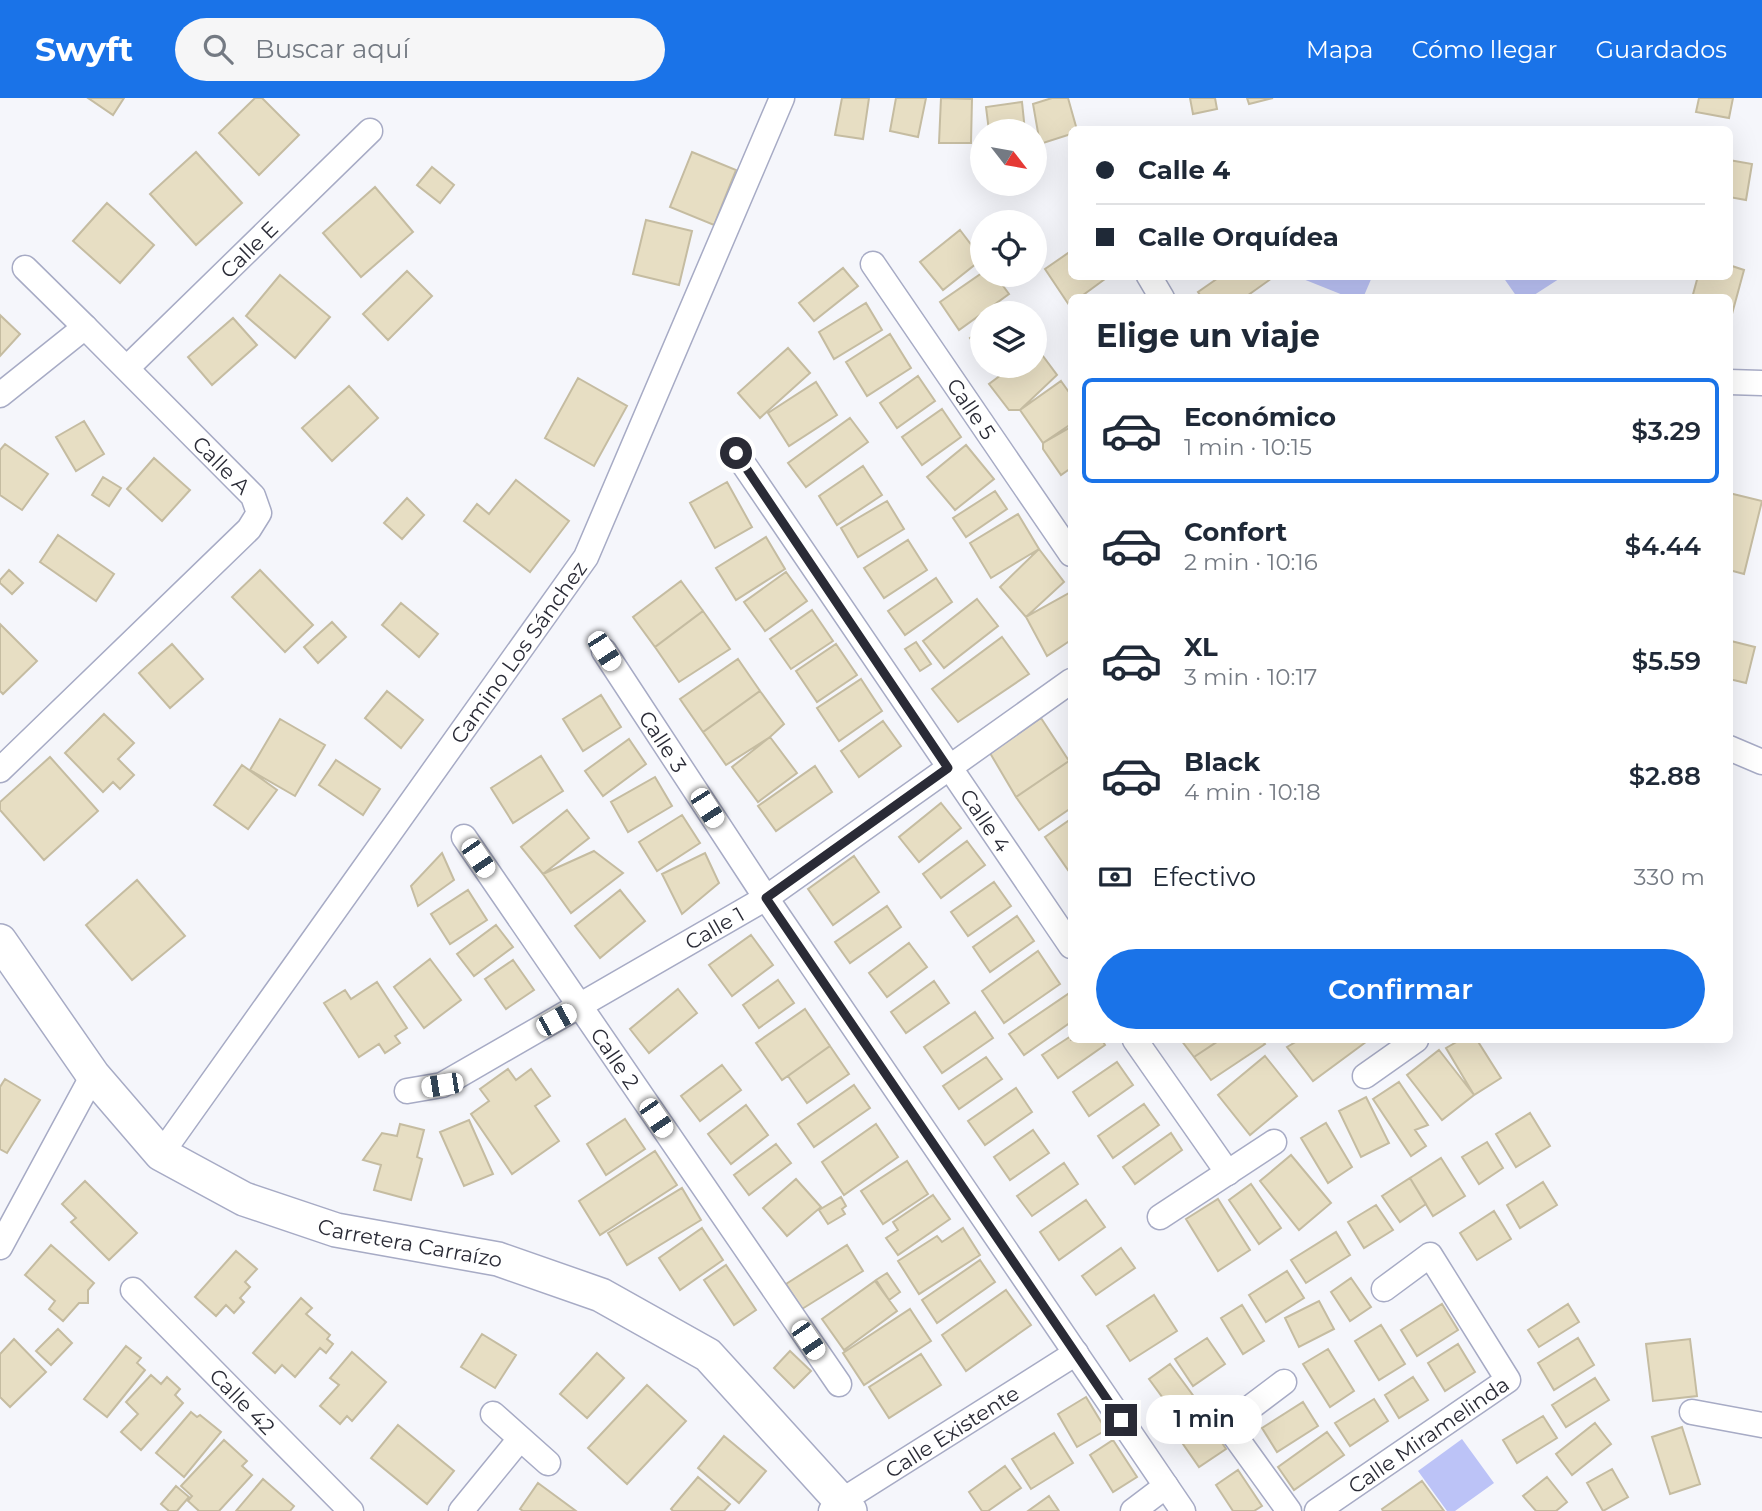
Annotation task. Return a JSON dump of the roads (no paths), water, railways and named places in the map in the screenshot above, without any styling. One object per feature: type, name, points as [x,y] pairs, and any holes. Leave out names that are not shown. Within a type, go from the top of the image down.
[{"type":"street","name":"Camino Los Sánchez","points":[[162,1154],[586,557],[782,98]]},
{"type":"street","name":"Calle E","points":[[127,368],[370,131]]},
{"type":"street","name":"Calle 5","points":[[873,264],[1068,550]]},
{"type":"street","name":"Calle A","points":[[0,770],[249,529],[259,513],[253,496],[25,268]]},
{"type":"street","points":[[0,395],[85,327]]},
{"type":"street","points":[[1733,382],[1762,383]]},
{"type":"street","name":"Calle 4","points":[[736,453],[1068,942]]},
{"type":"street","name":"Calle 3","points":[[604,651],[766,898],[1183,1511]]},
{"type":"street","name":"Calle 1","points":[[407,1091],[442,1085],[766,898],[1068,683]]},
{"type":"street","points":[[1733,750],[1762,762]]},
{"type":"street","name":"Calle 2","points":[[464,837],[839,1384]]},
{"type":"street","name":"Carretera Carraízo","points":[[0,942],[93,1075],[162,1154],[244,1199],[336,1230],[498,1259],[601,1295],[708,1355],[840,1508]]},
{"type":"street","points":[[1137,1043],[1228,1173]]},
{"type":"street","points":[[1365,1076],[1405,1043]]},
{"type":"street","points":[[0,1247],[93,1075]]},
{"type":"street","points":[[1160,1217],[1274,1142]]},
{"type":"street","name":"Calle Miramelinda","points":[[1317,1511],[1508,1380],[1430,1255],[1384,1289]]},
{"type":"street","name":"Calle 42","points":[[133,1290],[351,1511]]},
{"type":"street","name":"Calle Existente","points":[[840,1508],[1076,1353]]},
{"type":"street","points":[[1284,1382],[1227,1425],[1289,1511]]},
{"type":"street","points":[[1692,1412],[1762,1425]]},
{"type":"street","points":[[493,1414],[519,1440],[548,1463]]},
{"type":"street","points":[[461,1511],[519,1440]]},
{"type":"street","points":[[1133,1511],[1166,1486]]}]
